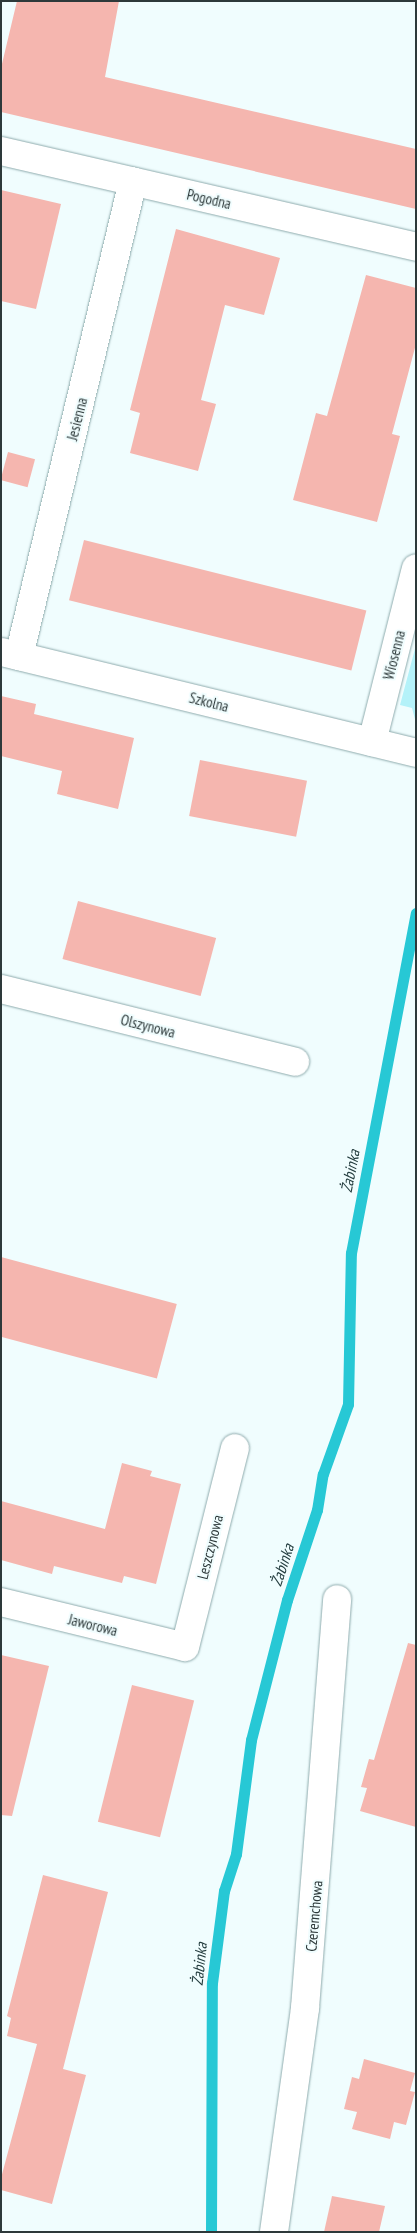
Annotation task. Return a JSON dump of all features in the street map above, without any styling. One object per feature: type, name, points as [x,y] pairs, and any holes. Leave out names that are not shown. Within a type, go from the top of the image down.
[{"type":"street","name":"Pogodna","points":[[1,152],[416,247]]},
{"type":"street","name":"Jesienna","points":[[10,654],[133,182]]},
{"type":"street","name":"Wiosenna","points":[[372,742],[416,568]]},
{"type":"street","name":"Szkolna","points":[[10,654],[416,753]]},
{"type":"street","name":"Olszynowa","points":[[1,989],[294,1062]]},
{"type":"street","name":"Leszczynowa","points":[[184,1647],[235,1448]]},
{"type":"street","name":"Czeremchowa","points":[[274,2232],[305,2008],[338,1599]]},
{"type":"street","name":"Jaworowa","points":[[1,1602],[184,1647]]},
{"type":"shaded area","points":[[416,645],[416,723],[412,708],[400,705]]},
{"type":"building","points":[[17,1],[119,1],[105,77],[416,149],[416,209],[1,112],[1,68]]},
{"type":"building","points":[[1,190],[61,204],[36,309],[1,301]]},
{"type":"building","points":[[176,229],[280,258],[264,315],[225,305],[201,400],[216,404],[198,471],[130,453],[140,413],[130,410]]},
{"type":"building","points":[[366,275],[416,288],[416,344],[392,434],[400,436],[377,522],[293,500],[316,413],[327,416]]},
{"type":"building","points":[[8,452],[35,459],[28,487],[1,480]]},
{"type":"building","points":[[84,540],[366,610],[351,671],[69,600]]},
{"type":"building","points":[[1,696],[36,704],[34,714],[134,738],[118,809],[57,794],[62,771],[1,756]]},
{"type":"building","points":[[200,760],[307,781],[296,837],[189,816]]},
{"type":"building","points":[[78,901],[216,938],[201,996],[62,959]]},
{"type":"building","points":[[1,1257],[177,1304],[157,1378],[1,1337]]},
{"type":"building","points":[[122,1463],[152,1471],[150,1476],[181,1484],[156,1584],[124,1576],[122,1583],[54,1566],[52,1574],[1,1560],[1,1501],[105,1529]]},
{"type":"building","points":[[408,1643],[416,1645],[416,1827],[360,1811],[367,1788],[361,1787],[369,1759],[374,1760]]},
{"type":"building","points":[[1,1655],[49,1666],[12,1816],[1,1815]]},
{"type":"building","points":[[132,1685],[194,1700],[160,1837],[98,1822]]},
{"type":"building","points":[[43,1875],[108,1892],[63,2069],[86,2075],[52,2204],[1,2190],[1,2178],[37,2044],[7,2036],[11,2018],[7,2016]]},
{"type":"building","points":[[364,2059],[415,2073],[410,2091],[415,2092],[406,2125],[394,2122],[390,2139],[352,2129],[357,2112],[344,2109],[352,2077],[359,2079]]},
{"type":"building","points":[[332,2196],[385,2206],[379,2232],[324,2232]]},
{"type":"waterway","name":"Żabinka","points":[[211,2232],[212,1983],[224,1891],[236,1854],[251,1740],[287,1600],[317,1510],[323,1474],[348,1404],[351,1253],[416,913]]}]
